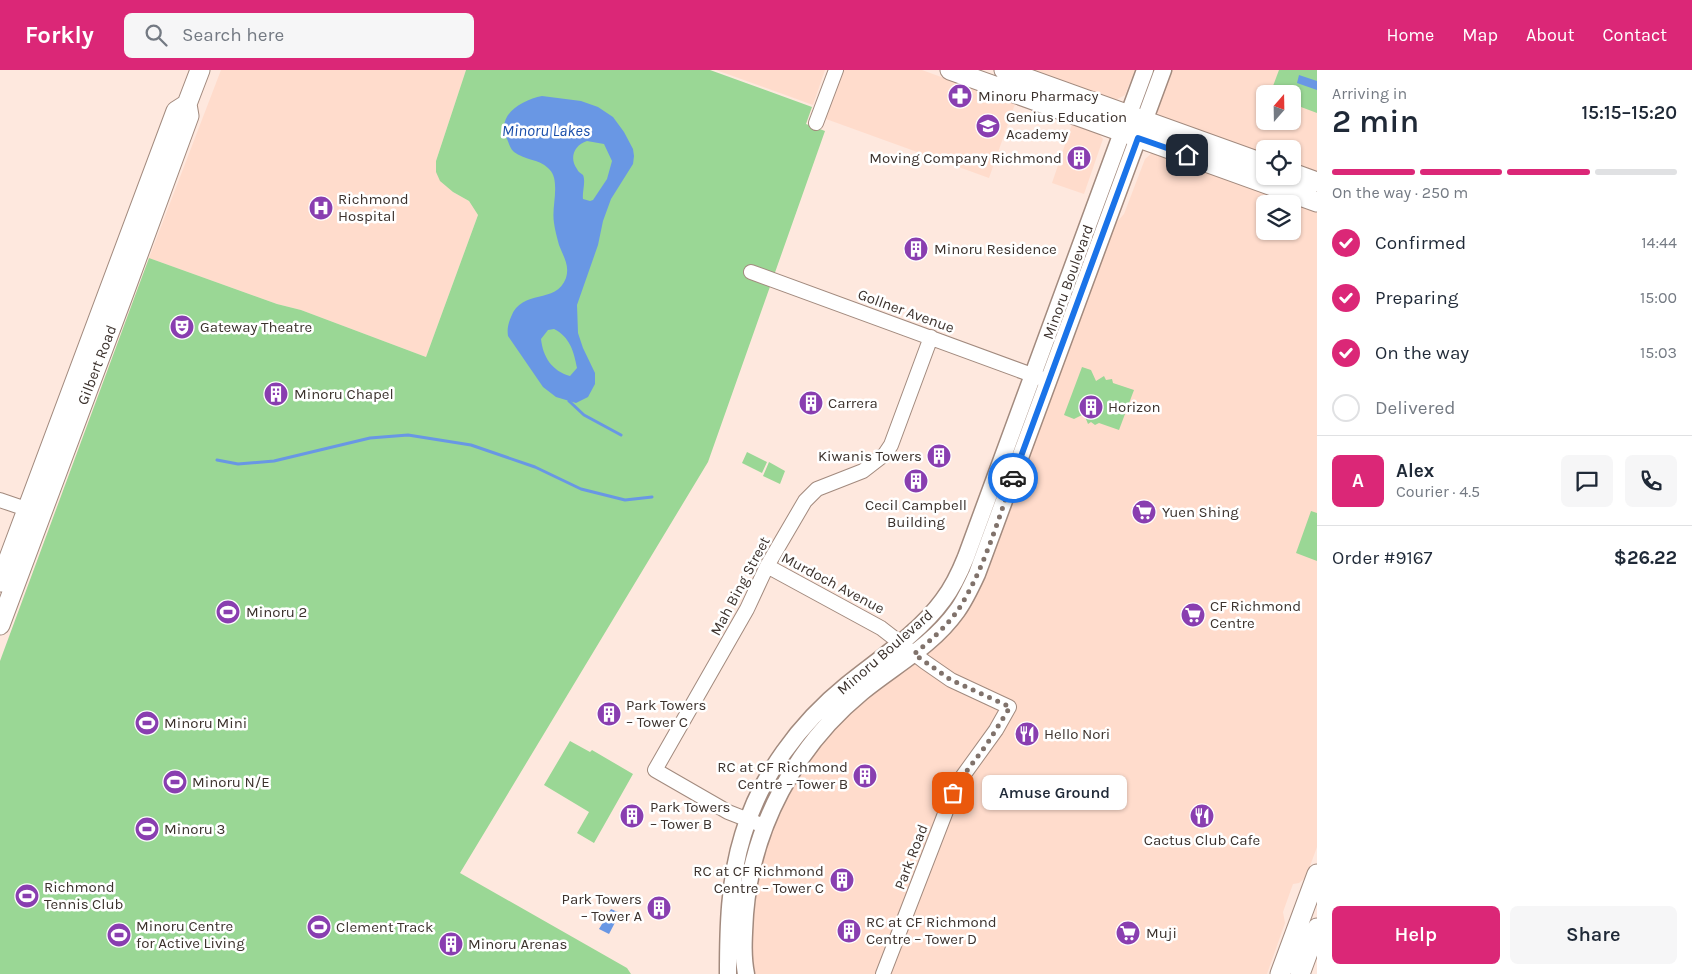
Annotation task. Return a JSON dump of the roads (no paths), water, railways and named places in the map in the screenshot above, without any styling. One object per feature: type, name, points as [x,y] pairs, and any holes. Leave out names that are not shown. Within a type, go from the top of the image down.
[{"type":"main road","name":"Gilbert Road","points":[[0,582],[34,512],[134,267],[186,124],[188,116],[187,104],[200,70]]},
{"type":"main road","points":[[950,70],[1256,161]]},
{"type":"main road","points":[[1004,70],[1317,202]]},
{"type":"main road","points":[[1301,176],[1317,182]]},
{"type":"main road","name":"Gilbert Road","points":[[0,625],[34,512]]},
{"type":"main road","points":[[1280,974],[1312,903],[1317,874]]},
{"type":"main road","points":[[1300,974],[1317,928]]},
{"type":"street","points":[[816,123],[836,70]]},
{"type":"street","name":"Minoru Boulevard","points":[[746,974],[744,931],[746,899],[757,848],[764,826],[795,768],[817,738],[862,692],[914,654],[937,634],[957,611],[977,574],[1041,378],[1133,126],[1145,70]]},
{"type":"street","name":"Minoru Boulevard","points":[[1133,126],[1163,70]]},
{"type":"street","name":"Gollner Avenue","points":[[751,272],[1041,378]]},
{"type":"street","name":"Mah Bing Street","points":[[764,826],[728,812],[655,770],[747,609],[767,566],[805,501],[817,489],[862,471],[885,454],[891,445],[931,337]]},
{"type":"street","name":"Minoru Boulevard","points":[[728,974],[728,927],[738,854],[748,820],[764,785],[784,752],[806,723],[833,696],[924,621],[943,600],[956,580],[1041,378]]},
{"type":"street","points":[[0,500],[34,512]]},
{"type":"street","name":"Murdoch Avenue","points":[[767,566],[881,628],[951,680],[1010,707]]},
{"type":"street","name":"Park Road","points":[[883,974],[957,784],[996,730],[1010,707]]},
{"type":"water","points":[[1299,75],[1317,81],[1317,90],[1297,83]]},
{"type":"water","name":"Minoru Lakes","points":[[542,96],[581,101],[598,107],[613,117],[624,132],[633,149],[634,156],[633,164],[611,199],[603,221],[598,245],[577,305],[578,333],[595,373],[595,384],[588,397],[576,403],[556,397],[543,387],[508,336],[509,322],[516,308],[523,302],[555,291],[561,286],[567,273],[567,265],[559,245],[554,223],[555,180],[550,170],[544,165],[514,152],[504,130],[505,123],[512,110],[534,98]],"holes":[[[587,141],[604,144],[612,161],[607,179],[593,200],[590,201],[583,199],[584,178],[577,170],[573,161],[576,149]],[[554,329],[564,336],[573,351],[577,368],[570,376],[553,367],[544,352],[541,339],[548,330]]]},
{"type":"water","points":[[611,909],[620,913],[609,934],[599,929]]},
{"type":"waterway","points":[[569,401],[584,415],[621,435]]},
{"type":"waterway","points":[[217,460],[238,464],[274,461],[370,438],[408,435],[471,445],[535,467],[581,489],[625,500],[652,497]]},
{"type":"place","name":"Minoru Pharmacy","points":[[960,96]]},
{"type":"place","name":"Genius Education Academy","points":[[988,126]]},
{"type":"place","name":"Moving Company Richmond","points":[[1079,158]]},
{"type":"place","name":"Richmond Hospital","points":[[321,208]]},
{"type":"place","name":"Minoru Residence","points":[[916,249]]},
{"type":"place","name":"Gateway Theatre","points":[[182,327]]},
{"type":"place","name":"Minoru Chapel","points":[[276,394]]},
{"type":"place","name":"Carrera","points":[[811,403]]},
{"type":"place","name":"Horizon","points":[[1091,407]]},
{"type":"place","name":"Kiwanis Towers","points":[[939,456]]},
{"type":"place","name":"Cecil Campbell Building","points":[[916,481]]},
{"type":"place","name":"Yuen Shing","points":[[1144,512]]},
{"type":"place","name":"Minoru 2","points":[[228,612]]},
{"type":"place","name":"CF Richmond Centre","points":[[1193,615]]},
{"type":"place","name":"Park Towers – Tower C","points":[[609,714]]},
{"type":"place","name":"Minoru Mini","points":[[147,723]]},
{"type":"place","name":"Hello Nori","points":[[1027,734]]},
{"type":"place","name":"RC at CF Richmond Centre – Tower B","points":[[865,776]]},
{"type":"place","name":"Minoru N/E","points":[[175,782]]},
{"type":"place","name":"Amuse Ground","points":[[953,793]]},
{"type":"place","name":"Park Towers – Tower B","points":[[632,816]]},
{"type":"place","name":"Cactus Club Cafe","points":[[1202,816]]},
{"type":"place","name":"Minoru 3","points":[[147,829]]},
{"type":"place","name":"RC at CF Richmond Centre – Tower C","points":[[842,880]]},
{"type":"place","name":"Richmond Tennis Club","points":[[27,896]]},
{"type":"place","name":"Park Towers – Tower A","points":[[659,908]]},
{"type":"place","name":"Clement Track","points":[[319,927]]},
{"type":"place","name":"RC at CF Richmond Centre – Tower D","points":[[849,931]]},
{"type":"place","name":"Muji","points":[[1128,933]]},
{"type":"place","name":"Minoru Centre for Active Living","points":[[119,935]]},
{"type":"place","name":"Minoru Arenas","points":[[451,944]]}]
